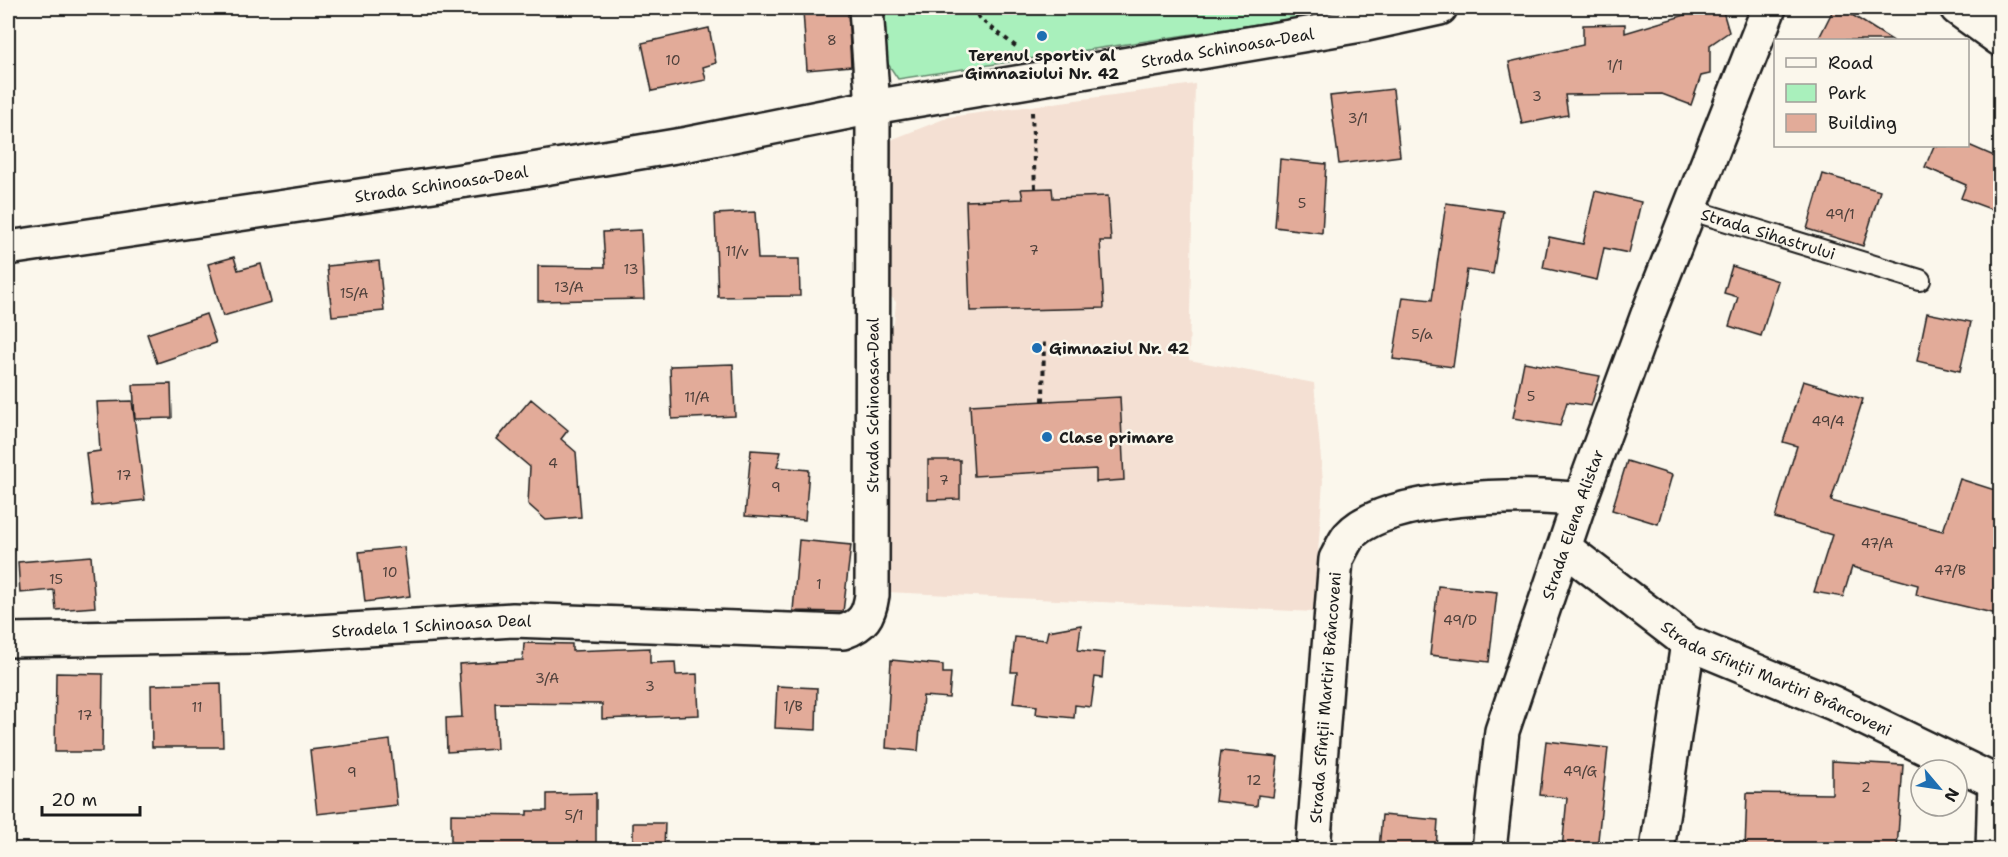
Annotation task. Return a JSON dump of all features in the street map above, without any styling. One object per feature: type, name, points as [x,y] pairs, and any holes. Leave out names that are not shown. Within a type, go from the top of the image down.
[{"type":"street","name":"Strada Schinoasa-Deal","points":[[857,627],[869,613],[872,595],[873,107],[866,8]]},
{"type":"street","name":"Strada Schinoasa-Deal","points":[[8,248],[519,173],[688,144],[873,107],[1367,24],[1440,8]]},
{"type":"street","name":"Strada Sihastrului","points":[[1688,209],[1769,8]]},
{"type":"street","points":[[1957,8],[2001,39]]},
{"type":"street","name":"Strada Elena Alistar","points":[[1489,849],[1502,731],[1566,549],[1580,500],[1688,209]]},
{"type":"street","name":"Strada Sfînții Martiri Brâncoveni","points":[[1313,849],[1333,583],[1336,560],[1350,535],[1375,520],[1420,505],[1497,495],[1546,495],[1580,500]]},
{"type":"street","name":"Strada Sfinții Martiri Brâncoveni","points":[[1566,549],[1688,643],[1833,703],[1998,783]]},
{"type":"street","name":"Stradela 1 Schinoasa Deal","points":[[8,639],[253,636],[513,620],[843,632],[857,627]]},
{"type":"street","points":[[1657,849],[1688,643]]},
{"type":"street","points":[[1993,849],[1998,783]]},
{"type":"lane","name":"Strada Sihastrului","points":[[1688,209],[1920,280]]},
{"type":"path","points":[[972,8],[980,19],[1025,54]]},
{"type":"path","points":[[1032,106],[1035,188]]},
{"type":"path","points":[[1043,401],[1044,338]]},
{"type":"shaded area","name":"Gimnaziul Nr. 42","points":[[1195,84],[1189,360],[1314,383],[1323,481],[1314,612],[886,592],[886,336],[894,323],[896,302],[884,289],[882,153],[893,139],[949,117]]},
{"type":"green space","name":"Terenul sportiv al Gimnaziului Nr. 42","points":[[875,8],[1350,8],[898,79],[874,43]]},
{"type":"building","points":[[848,8],[851,66],[807,70],[803,11]]},
{"type":"building","points":[[1691,8],[1722,8],[1729,32],[1710,45],[1710,74],[1701,76],[1691,105],[1662,94],[1565,95],[1568,115],[1522,124],[1509,62],[1583,45],[1583,25],[1625,24],[1625,33],[1692,13]]},
{"type":"building","points":[[1834,8],[1841,8],[1890,39],[1818,39]]},
{"type":"building","points":[[709,28],[716,63],[703,67],[706,80],[652,91],[642,43]]},
{"type":"building","points":[[1393,89],[1400,156],[1339,164],[1330,96]]},
{"type":"building","points":[[1971,146],[2001,159],[2001,213],[1961,198],[1966,185],[1925,167],[1934,147]]},
{"type":"building","points":[[1280,159],[1326,164],[1322,233],[1275,227]]},
{"type":"building","points":[[1823,174],[1880,191],[1863,246],[1807,229]]},
{"type":"building","points":[[1052,188],[1053,198],[1108,196],[1111,241],[1100,241],[1104,308],[970,311],[966,201],[1023,199],[1021,189]]},
{"type":"building","points":[[1595,191],[1641,202],[1629,253],[1604,248],[1597,280],[1543,268],[1549,237],[1583,244]]},
{"type":"building","points":[[1446,203],[1503,211],[1493,274],[1467,270],[1453,367],[1393,359],[1403,297],[1432,300]]},
{"type":"building","points":[[755,212],[758,259],[799,259],[800,296],[718,297],[715,214]]},
{"type":"building","points":[[641,230],[644,299],[538,301],[538,266],[605,267],[603,232]]},
{"type":"building","points":[[234,257],[238,270],[261,264],[271,302],[223,316],[208,264]]},
{"type":"building","points":[[379,261],[384,311],[332,316],[327,266]]},
{"type":"building","points":[[1732,266],[1778,281],[1761,336],[1729,326],[1738,297],[1724,293]]},
{"type":"building","points":[[1927,313],[1971,322],[1960,371],[1917,361]]},
{"type":"building","points":[[206,314],[216,343],[157,363],[147,334]]},
{"type":"building","points":[[1524,362],[1600,376],[1591,406],[1567,402],[1560,426],[1513,418]]},
{"type":"building","points":[[733,364],[735,416],[672,419],[670,366]]},
{"type":"building","points":[[1803,381],[1863,399],[1831,501],[1943,531],[1960,479],[2001,492],[2001,615],[1916,595],[1918,585],[1852,567],[1843,597],[1814,592],[1832,535],[1775,518],[1797,446],[1783,442]]},
{"type":"building","points":[[171,384],[172,418],[135,419],[133,385]]},
{"type":"building","name":"Clase primare","points":[[1120,397],[1124,480],[1096,482],[1096,469],[974,476],[970,405]]},
{"type":"building","points":[[531,399],[568,430],[561,439],[576,452],[581,517],[546,520],[528,504],[530,467],[497,439]]},
{"type":"building","points":[[132,401],[145,500],[92,506],[86,453],[100,451],[97,402]]},
{"type":"building","points":[[751,450],[781,452],[777,467],[809,470],[805,520],[745,516]]},
{"type":"building","points":[[928,460],[960,460],[960,499],[928,500]]},
{"type":"building","points":[[1627,461],[1672,475],[1658,524],[1612,510]]},
{"type":"building","points":[[799,540],[851,545],[843,612],[793,611]]},
{"type":"building","points":[[404,547],[410,596],[365,602],[359,552]]},
{"type":"building","points":[[91,556],[95,607],[56,610],[54,590],[20,593],[18,562]]},
{"type":"building","points":[[1438,586],[1497,592],[1489,662],[1430,655]]},
{"type":"building","points":[[1081,625],[1078,650],[1104,653],[1102,678],[1095,677],[1091,707],[1075,705],[1074,718],[1036,714],[1037,706],[1013,703],[1017,672],[1011,672],[1015,637],[1046,640],[1048,631]]},
{"type":"building","points":[[524,643],[572,644],[572,651],[650,648],[650,663],[675,662],[676,675],[697,674],[699,715],[602,719],[602,704],[495,703],[497,749],[447,752],[446,718],[462,717],[459,664],[523,660]]},
{"type":"building","points":[[891,660],[943,665],[943,673],[951,673],[949,698],[923,696],[918,751],[886,748]]},
{"type":"building","points":[[56,673],[103,674],[102,752],[55,752]]},
{"type":"building","points":[[221,683],[223,747],[152,747],[151,685]]},
{"type":"building","points":[[777,686],[817,688],[816,730],[775,728]]},
{"type":"building","points":[[390,740],[397,805],[317,814],[310,750]]},
{"type":"building","points":[[1546,741],[1608,748],[1597,849],[1562,849],[1567,798],[1540,795]]},
{"type":"building","points":[[1221,751],[1278,757],[1273,797],[1258,795],[1257,806],[1215,801]]},
{"type":"building","points":[[1832,761],[1903,765],[1897,849],[1745,849],[1747,793],[1832,794]]},
{"type":"building","points":[[596,793],[596,847],[451,849],[451,814],[527,815],[527,811],[547,811],[547,794]]},
{"type":"building","points":[[1382,815],[1438,820],[1436,849],[1379,849]]},
{"type":"building","points":[[633,823],[665,823],[664,849],[633,849]]},
{"type":"place","name":"Terenul sportiv al Gimnaziului Nr. 42","points":[[1042,36]]},
{"type":"place","name":"Gimnaziul Nr. 42","points":[[1037,348]]},
{"type":"place","name":"Clase primare","points":[[1047,437]]}]
